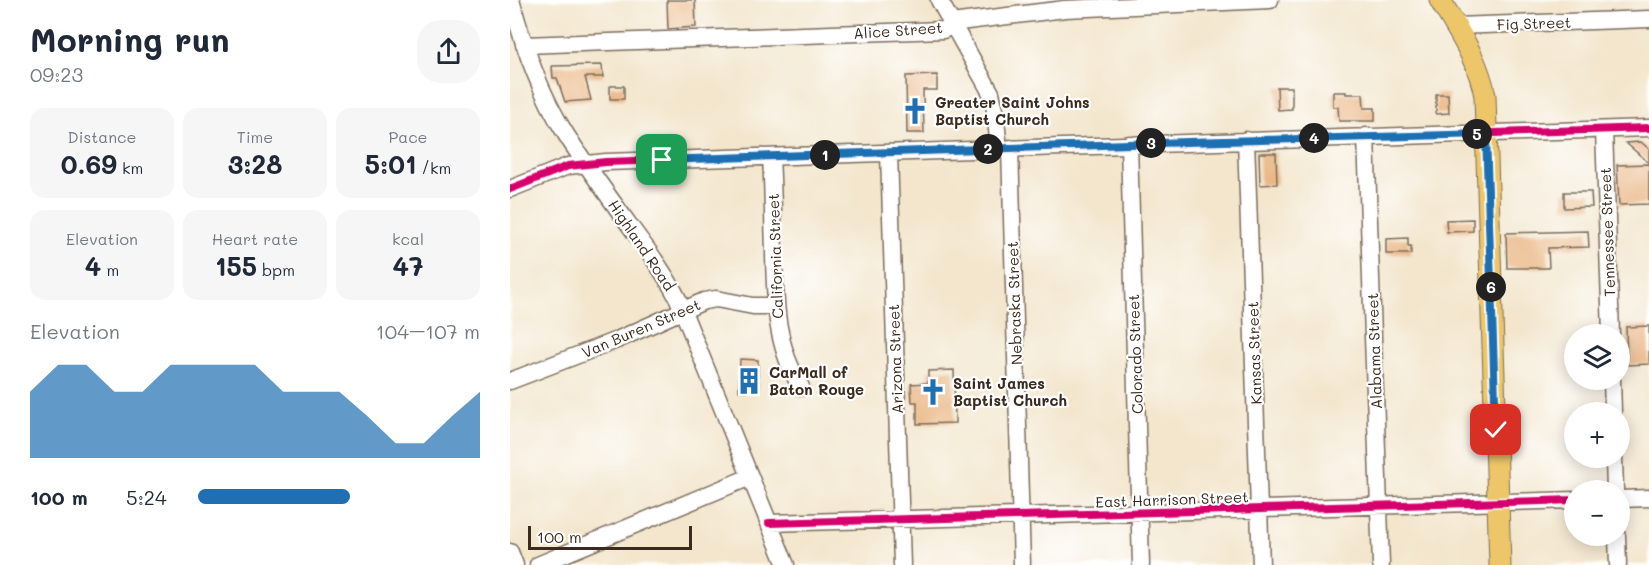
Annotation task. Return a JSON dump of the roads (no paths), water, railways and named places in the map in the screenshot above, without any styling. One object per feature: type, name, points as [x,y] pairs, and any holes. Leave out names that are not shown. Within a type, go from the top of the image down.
[{"type":"main road","points":[[1440,0],[1476,65],[1485,96],[1500,565]]},
{"type":"street","name":"Highland Road","points":[[511,0],[524,45],[548,102],[567,136],[673,288],[786,565]]},
{"type":"street","name":"Nebraska Street","points":[[939,0],[987,83],[1005,149],[1022,565]]},
{"type":"street","name":"Alice Street","points":[[524,45],[943,30],[959,22],[1064,4],[1270,0]]},
{"type":"street","name":"Fig Street","points":[[1455,26],[1649,19]]},
{"type":"street","points":[[510,189],[568,165],[586,164],[1649,128]]},
{"type":"street","name":"Tennessee Street","points":[[1604,130],[1611,324]]},
{"type":"street","name":"Alabama Street","points":[[1366,136],[1381,565]]},
{"type":"street","name":"Kansas Street","points":[[1246,140],[1261,565]]},
{"type":"street","name":"Colorado Street","points":[[1129,144],[1141,565]]},
{"type":"street","name":"Arizona Street","points":[[889,153],[902,565]]},
{"type":"street","name":"California Street","points":[[771,157],[777,321],[784,354],[801,387]]},
{"type":"street","name":"Van Buren Street","points":[[510,381],[617,340],[710,300],[753,306],[776,306]]},
{"type":"street","points":[[538,565],[750,477]]},
{"type":"street","points":[[1630,499],[1649,498]]},
{"type":"street","name":"East Harrison Street","points":[[769,523],[1564,500]]},
{"type":"street","points":[[1617,546],[1618,565]]},
{"type":"street","points":[[510,552],[515,565]]},
{"type":"place","name":"Greater Saint Johns Baptist Church","points":[[915,111]]},
{"type":"place","name":"CarMall of Baton Rouge","points":[[749,381]]},
{"type":"place","name":"Saint James Baptist Church","points":[[933,392]]}]
